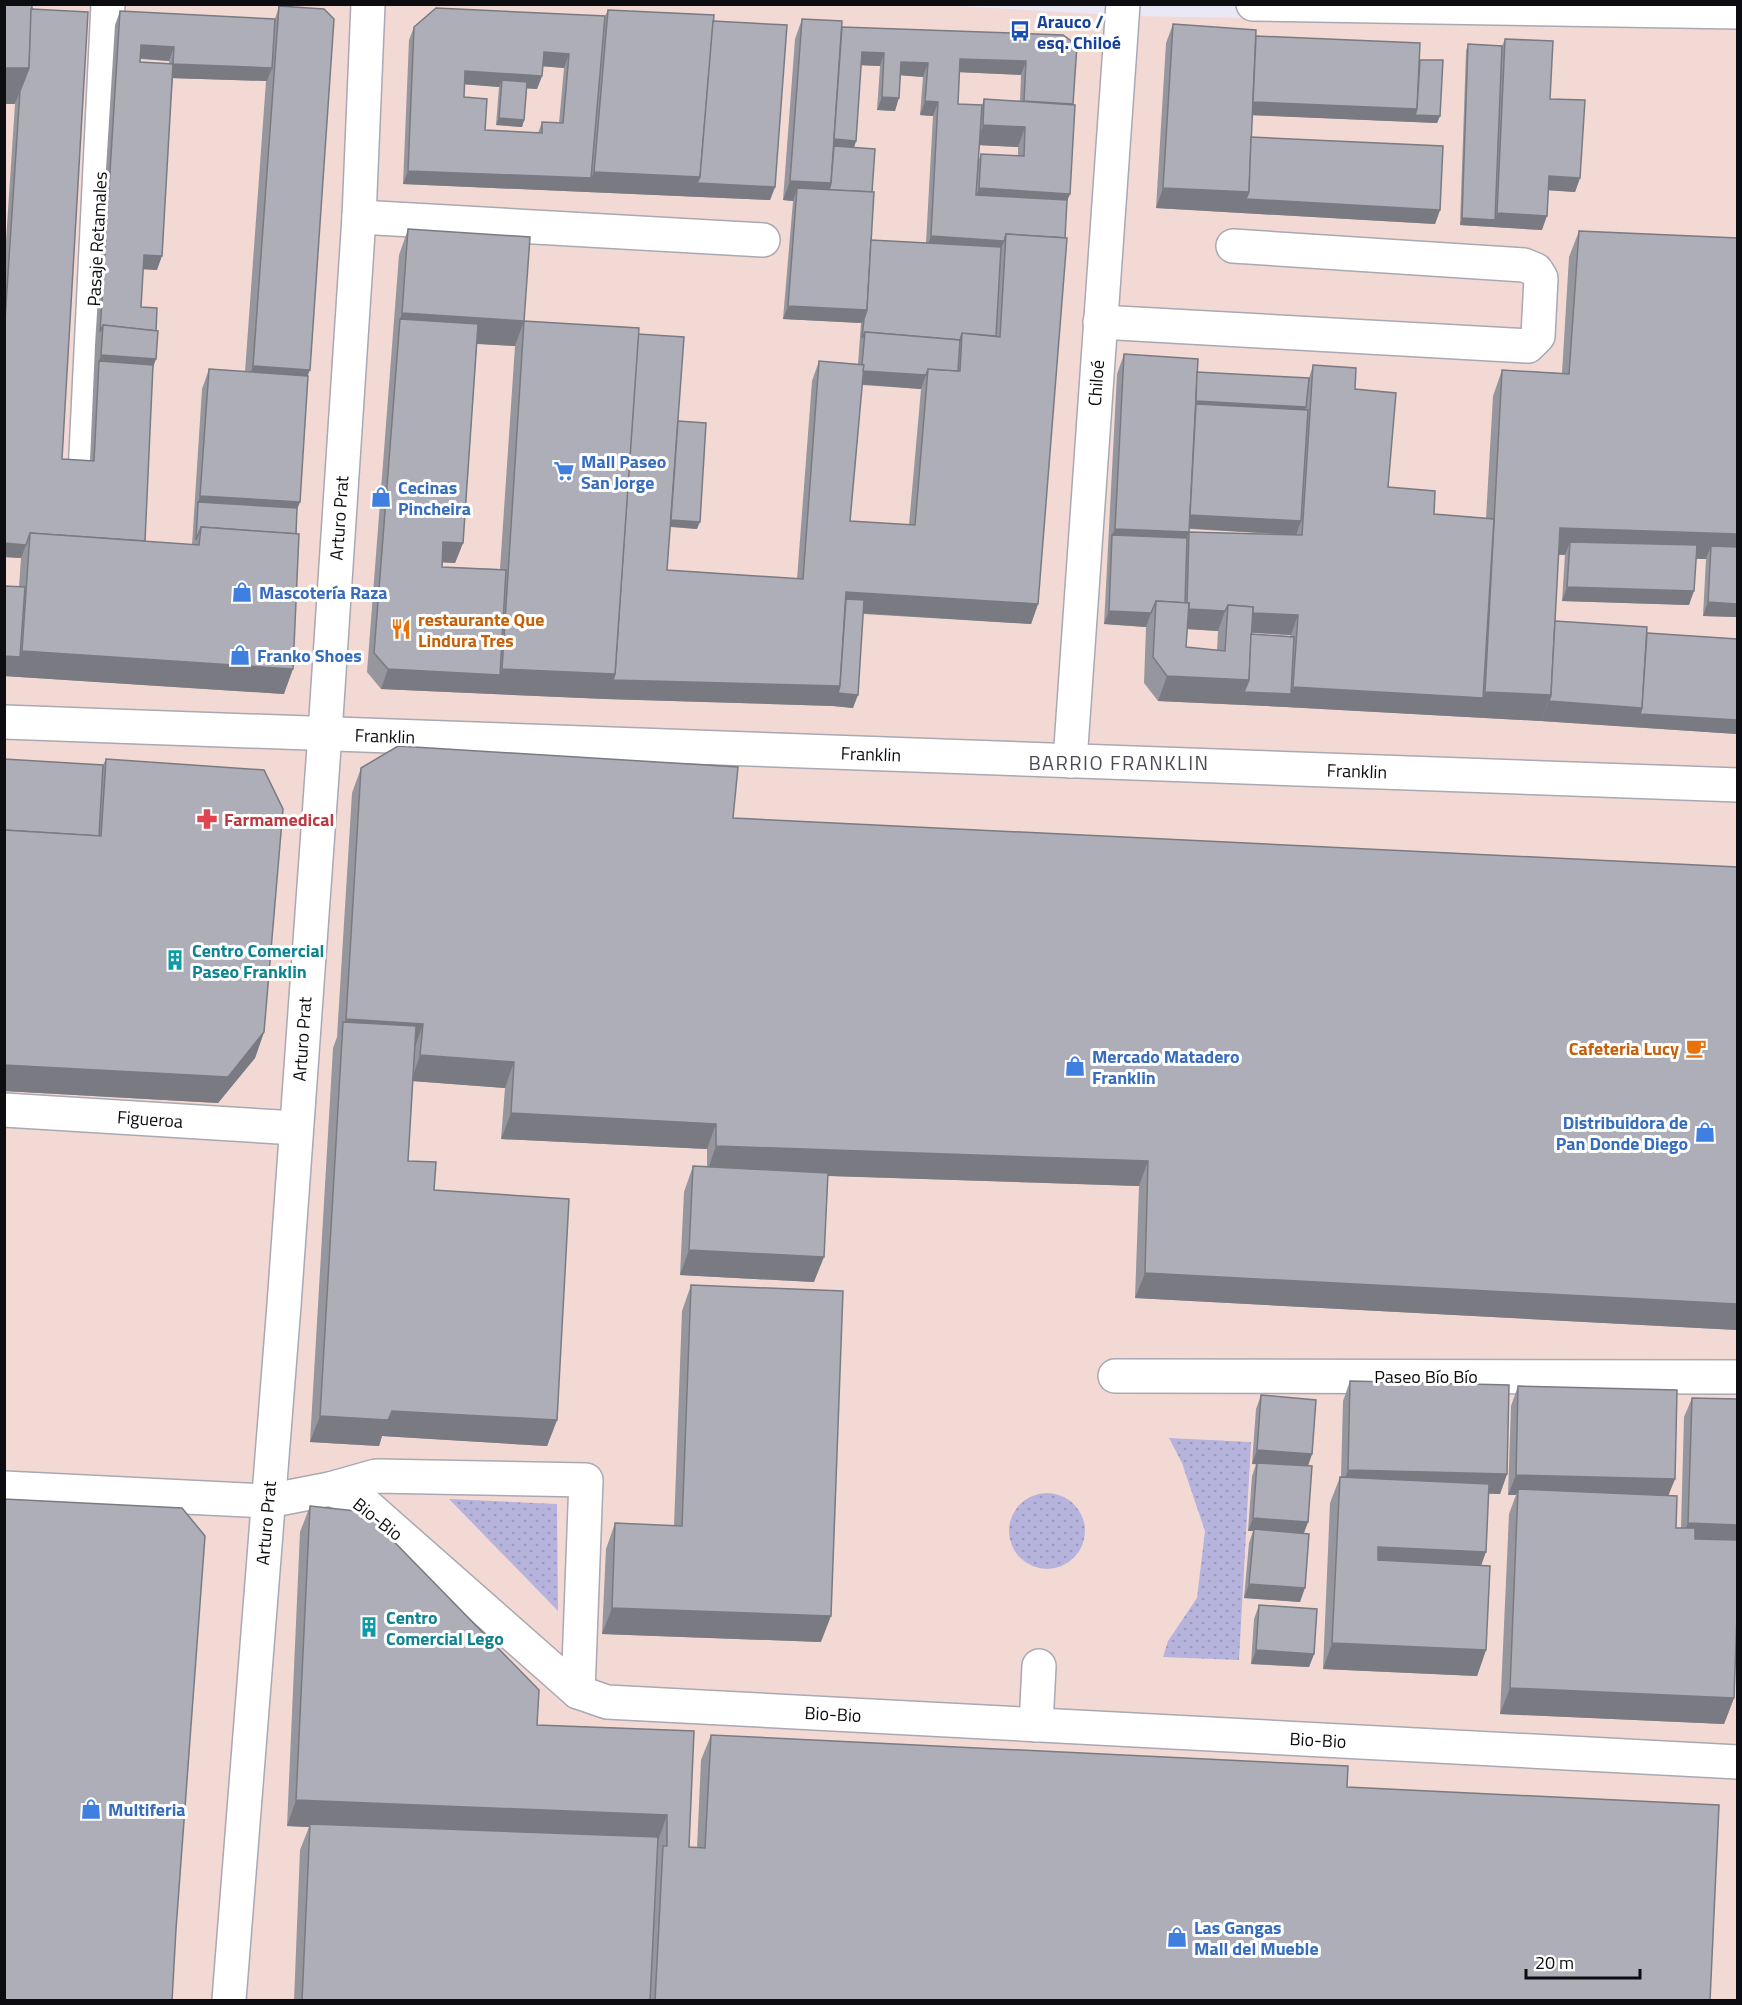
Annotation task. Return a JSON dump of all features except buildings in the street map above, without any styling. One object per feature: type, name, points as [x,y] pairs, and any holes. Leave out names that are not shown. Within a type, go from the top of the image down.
[{"type":"street","name":"Pasaje Retamales","points":[[85,474],[108,4]]},
{"type":"street","name":"Arturo Prat","points":[[229,2001],[284,1305],[325,733],[359,217],[368,4]]},
{"type":"street","name":"Chiloé","points":[[1070,761],[1123,4]]},
{"type":"street","points":[[1253,4],[1737,12]]},
{"type":"street","points":[[359,217],[763,240]]},
{"type":"street","points":[[1100,322],[1528,346],[1538,336],[1541,278],[1536,270],[1524,266],[1233,246]]},
{"type":"street","name":"Franklin","points":[[4,722],[1737,785]]},
{"type":"street","name":"Figueroa","points":[[4,1110],[296,1128]]},
{"type":"street","name":"Paseo Bío Bío","points":[[1115,1376],[1737,1377]]},
{"type":"street","points":[[4,1488],[267,1502],[330,1490],[376,1476],[586,1480],[578,1692]]},
{"type":"street","name":"Bio-Bio","points":[[330,1490],[351,1497],[367,1506],[578,1692],[607,1702],[1737,1762]]},
{"type":"street","points":[[1036,1725],[1039,1666]]},
{"type":"shaded area","points":[[922,4],[1131,16],[1737,27],[1737,2000],[5,2000],[5,5]]},
{"type":"shaded area","points":[[1169,1438],[1251,1442],[1239,1660],[1163,1657],[1168,1641],[1197,1598],[1205,1531],[1182,1463]]},
{"type":"shaded area","points":[[1047,1493],[1061,1496],[1074,1504],[1082,1517],[1085,1531],[1082,1545],[1074,1558],[1061,1566],[1047,1569],[1033,1566],[1020,1558],[1012,1545],[1009,1531],[1012,1517],[1020,1504],[1033,1496]]},
{"type":"shaded area","points":[[449,1499],[557,1504],[558,1611]]},
{"type":"place","name":"Arauco / esq. Chiloé","points":[[1020,31]]},
{"type":"place","name":"Mall Paseo San Jorge","points":[[564,471]]},
{"type":"place","name":"Cecinas Pincheira","points":[[381,497]]},
{"type":"place","name":"Mascotería Raza","points":[[242,592]]},
{"type":"place","name":"restaurante Que Lindura Tres","points":[[401,629]]},
{"type":"place","name":"Franko Shoes","points":[[240,655]]},
{"type":"place","name":"Farmamedical","points":[[207,819]]},
{"type":"place","name":"Centro Comercial Paseo Franklin","points":[[175,960]]},
{"type":"place","name":"Cafeteria Lucy","points":[[1696,1048]]},
{"type":"place","name":"Mercado Matadero Franklin","points":[[1075,1066]]},
{"type":"place","name":"Distribuidora de Pan Donde Diego","points":[[1705,1132]]},
{"type":"place","name":"Centro Comercial Lego","points":[[369,1627]]},
{"type":"place","name":"Multiferia","points":[[91,1809]]},
{"type":"place","name":"Las Gangas Mall del Mueble","points":[[1177,1937]]},
{"type":"district","name":"BARRIO FRANKLIN","points":[[1119,762]]}]
